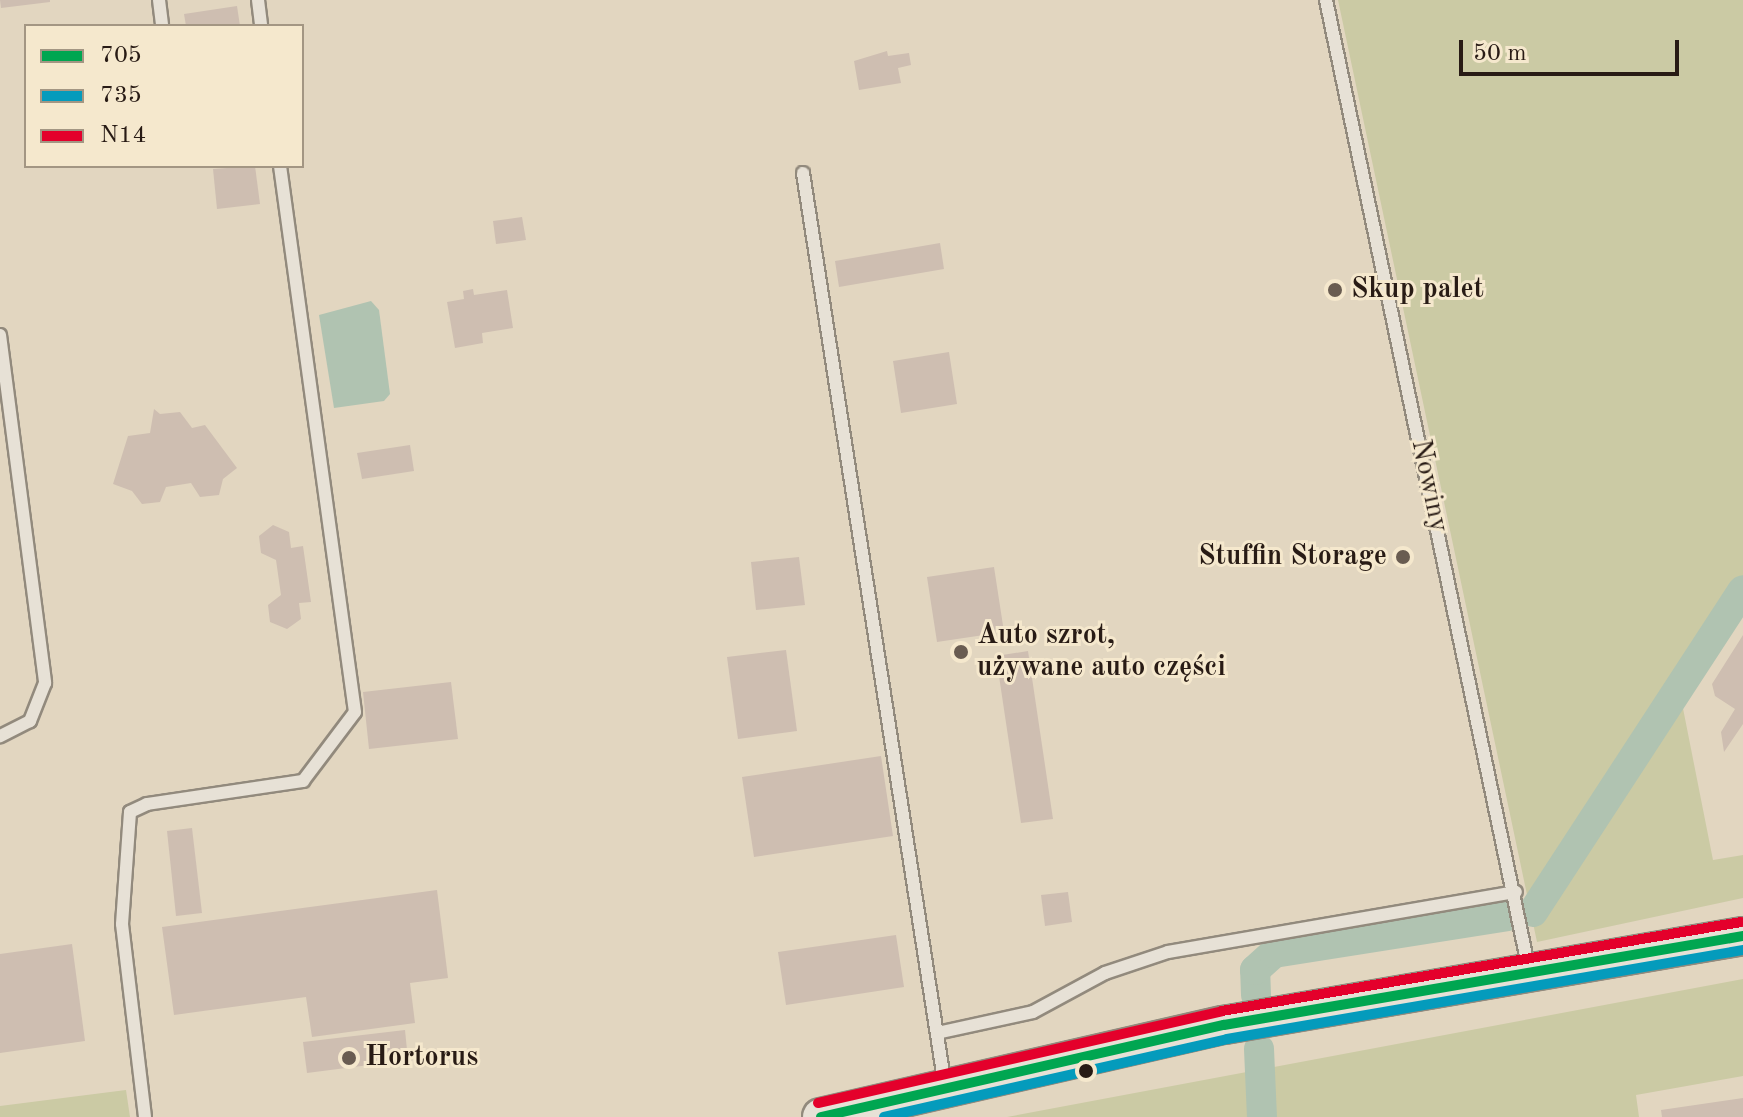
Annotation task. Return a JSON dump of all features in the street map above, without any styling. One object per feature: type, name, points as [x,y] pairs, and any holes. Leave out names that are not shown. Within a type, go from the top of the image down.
[{"type":"main road","points":[[821,1117],[1224,1025],[1743,936]]},
{"type":"lane","points":[[159,0],[162,24]]},
{"type":"lane","points":[[258,0],[261,24]]},
{"type":"lane","name":"Nowiny","points":[[1326,0],[1516,892],[1529,973]]},
{"type":"lane","points":[[145,1117],[122,924],[130,812],[147,804],[303,781],[355,712],[280,168]]},
{"type":"lane","points":[[803,173],[945,1089]]},
{"type":"lane","points":[[0,335],[45,683],[30,721],[0,736]]},
{"type":"lane","points":[[937,1033],[1033,1012],[1105,973],[1168,952],[1516,892]]},
{"type":"green space","points":[[1338,0],[1743,0],[1743,578],[1677,678],[1713,860],[1743,855],[1743,898],[1537,942]]},
{"type":"green space","points":[[1743,979],[1743,1076],[1636,1095],[1639,1117],[1007,1117]]},
{"type":"green space","points":[[126,1090],[130,1117],[0,1117],[0,1106]]},
{"type":"shaded area","points":[[371,301],[379,310],[390,394],[384,401],[334,408],[319,315]]},
{"type":"building","points":[[0,0],[50,0],[50,2],[1,8]]},
{"type":"building","points":[[237,6],[240,24],[186,24],[184,14]]},
{"type":"building","points":[[887,51],[888,56],[909,53],[911,65],[898,68],[901,83],[859,90],[854,61]]},
{"type":"building","points":[[255,168],[260,204],[217,209],[213,169]]},
{"type":"building","points":[[522,217],[526,240],[496,244],[493,221]]},
{"type":"building","points":[[940,243],[944,269],[839,287],[835,261]]},
{"type":"building","points":[[473,289],[474,295],[507,290],[513,328],[482,333],[483,343],[455,348],[447,302],[464,299],[463,291]]},
{"type":"building","points":[[949,352],[957,404],[901,413],[893,361]]},
{"type":"building","points":[[154,409],[160,414],[180,412],[192,428],[205,425],[237,468],[223,479],[219,495],[200,497],[191,483],[166,487],[160,502],[142,504],[132,491],[113,484],[128,436],[150,433]]},
{"type":"building","points":[[410,445],[414,471],[362,479],[357,453]]},
{"type":"building","points":[[273,525],[289,532],[291,548],[303,546],[311,602],[299,603],[301,619],[287,629],[270,622],[268,605],[281,595],[276,560],[261,553],[259,536]]},
{"type":"building","points":[[799,557],[805,605],[756,610],[751,562]]},
{"type":"building","points":[[994,567],[1004,632],[937,642],[927,577]]},
{"type":"building","points":[[1743,635],[1743,724],[1724,752],[1721,732],[1735,709],[1715,696],[1712,684]]},
{"type":"building","points":[[786,650],[797,731],[738,739],[727,657]]},
{"type":"building","points":[[1028,651],[1053,819],[1021,823],[996,656]]},
{"type":"building","points":[[451,682],[458,739],[369,749],[363,692]]},
{"type":"building","points":[[881,756],[893,836],[754,857],[742,777]]},
{"type":"building","points":[[192,828],[202,913],[176,916],[167,831]]},
{"type":"building","points":[[437,890],[448,978],[410,983],[415,1023],[312,1037],[306,997],[174,1015],[162,927]]},
{"type":"building","points":[[1068,892],[1072,922],[1045,926],[1041,895]]},
{"type":"building","points":[[896,935],[904,987],[786,1005],[778,952]]},
{"type":"building","points":[[72,944],[85,1041],[0,1053],[0,954]]},
{"type":"building","points":[[405,1030],[408,1060],[307,1073],[303,1042]]},
{"type":"building","points":[[1743,1098],[1743,1117],[1662,1117],[1661,1110]]},
{"type":"waterway","points":[[1533,912],[1743,590]]},
{"type":"waterway","points":[[1256,995],[1255,970],[1274,953],[1507,916]]},
{"type":"waterway","points":[[1259,1049],[1262,1117]]},
{"type":"transit line","name":"N14","points":[[818,1103],[1222,1011],[1741,922]]},
{"type":"transit line","name":"705","points":[[821,1117],[1224,1025],[1743,936]]},
{"type":"transit line","name":"735","points":[[884,1117],[1227,1039],[1743,950]]},
{"type":"place","name":"Skup palet","points":[[1335,290]]},
{"type":"place","name":"Stuffin Storage","points":[[1403,557]]},
{"type":"place","name":"Auto szrot, używane auto części","points":[[961,652]]},
{"type":"place","name":"Hortorus","points":[[349,1058]]}]
